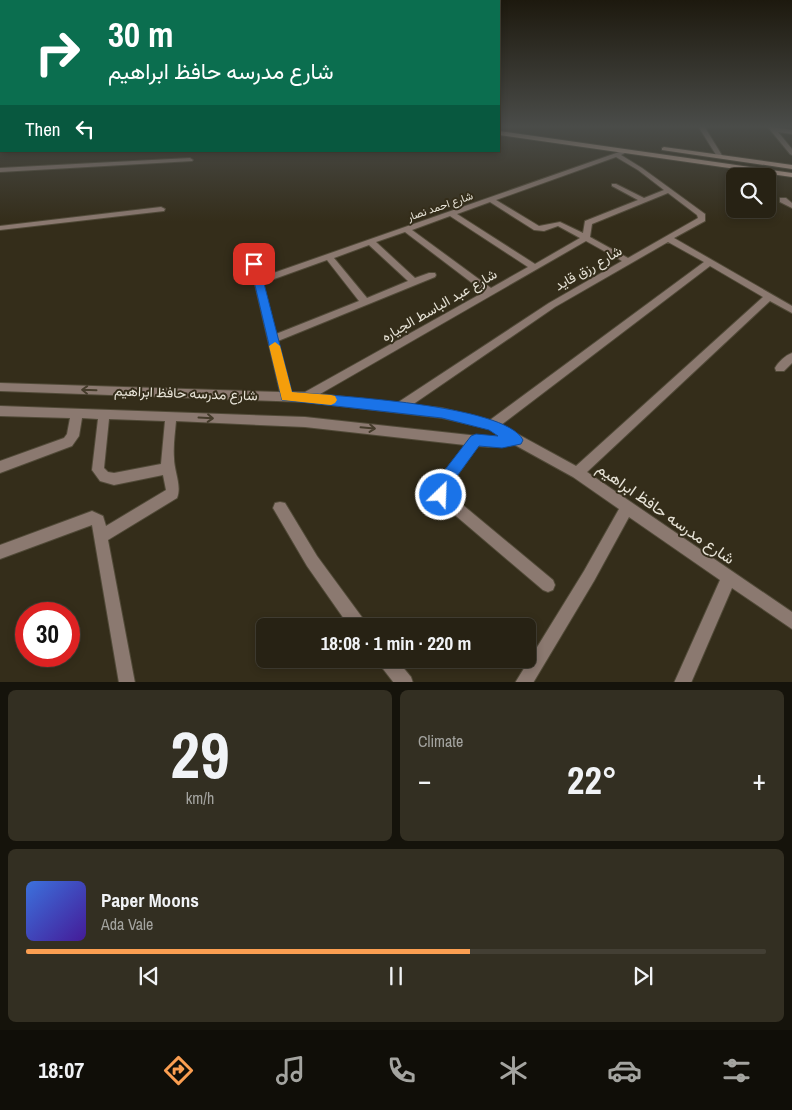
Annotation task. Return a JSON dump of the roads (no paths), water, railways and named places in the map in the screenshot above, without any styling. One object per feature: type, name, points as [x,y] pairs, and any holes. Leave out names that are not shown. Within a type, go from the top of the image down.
[{"type":"street","points":[[172,161],[175,158]]},
{"type":"street","name":"شارع احمد نصار","points":[[259,282],[608,158]]},
{"type":"street","name":"شارع رزق قايد","points":[[400,407],[552,305],[700,221],[702,217],[669,190],[621,158]]},
{"type":"street","points":[[674,158],[792,175]]},
{"type":"street","points":[[732,158],[792,167]]},
{"type":"street","points":[[0,170],[190,160]]},
{"type":"street","points":[[614,185],[644,200]]},
{"type":"street","points":[[586,238],[588,236],[588,223],[669,190]]},
{"type":"street","points":[[492,200],[537,228],[546,229],[558,223],[628,261]]},
{"type":"street","points":[[783,200],[792,206]]},
{"type":"street","points":[[0,228],[161,209]]},
{"type":"street","points":[[452,214],[534,267]]},
{"type":"street","points":[[406,230],[490,292]]},
{"type":"street","name":"شارع عبد الباسط الجياره","points":[[306,397],[586,238]]},
{"type":"street","points":[[668,238],[792,310]]},
{"type":"street","points":[[371,242],[414,282]]},
{"type":"street","points":[[250,246],[287,397]]},
{"type":"street","points":[[329,257],[365,302]]},
{"type":"street","points":[[492,425],[710,262]]},
{"type":"street","points":[[273,339],[432,275]]},
{"type":"street","points":[[576,474],[769,297]]},
{"type":"street","points":[[780,368],[792,357]]},
{"type":"street","name":"شارع مدرسه حافظ ابراهيم","points":[[0,388],[306,397],[442,413],[492,425],[576,474],[792,622]]},
{"type":"street","name":"شارع مدرسه حافظ ابراهيم","points":[[0,411],[305,422],[495,442],[516,440]]},
{"type":"street","points":[[0,467],[68,442],[73,436],[77,413]]},
{"type":"street","points":[[104,414],[98,470],[104,477],[114,479],[168,468]]},
{"type":"street","points":[[102,536],[170,497],[173,490],[168,468],[167,442],[172,416]]},
{"type":"street","points":[[476,440],[440,489],[440,494],[548,585]]},
{"type":"street","points":[[280,508],[312,561],[352,618]]},
{"type":"street","points":[[523,682],[589,576],[627,508]]},
{"type":"street","points":[[0,552],[92,518],[98,520],[127,682]]},
{"type":"street","points":[[682,682],[729,578]]},
{"type":"street","points":[[394,668],[406,682]]}]
